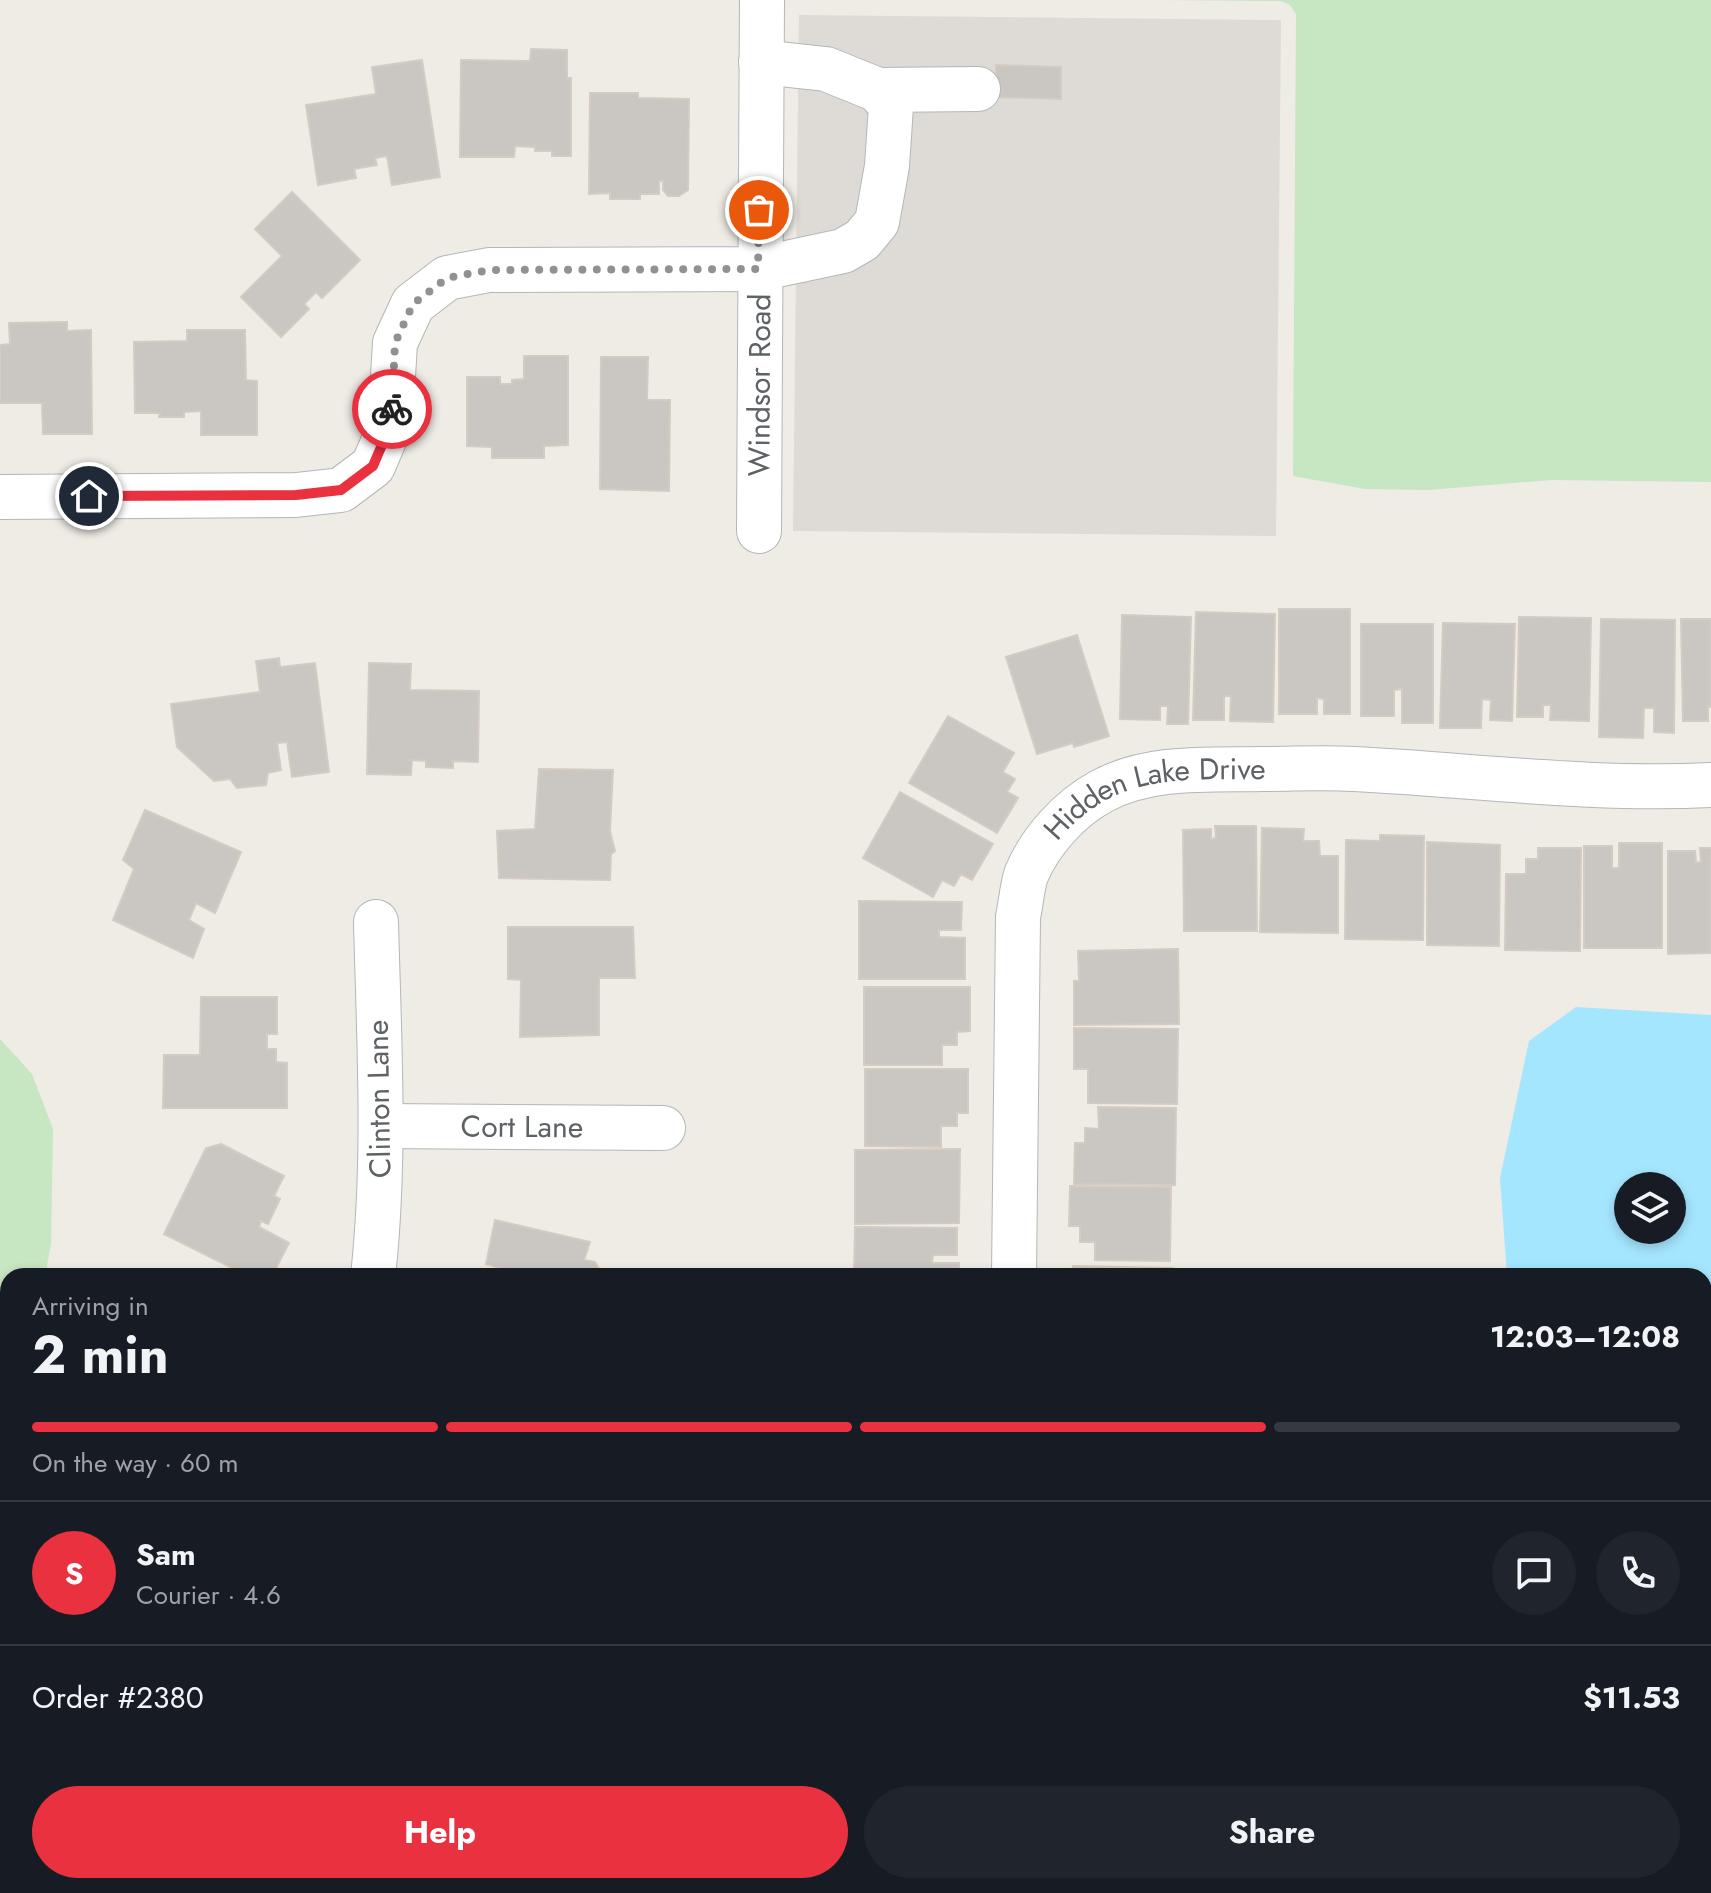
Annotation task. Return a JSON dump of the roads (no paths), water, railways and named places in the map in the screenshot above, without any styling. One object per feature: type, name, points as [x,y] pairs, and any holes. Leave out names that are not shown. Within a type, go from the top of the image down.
[{"type":"street","name":"Windsor Road","points":[[759,531],[758,269],[762,0]]},
{"type":"street","points":[[761,62],[826,69],[878,90],[978,89]]},
{"type":"street","points":[[0,497],[296,495],[341,490],[373,466],[390,426],[395,343],[413,304],[447,278],[489,270],[758,269],[843,251],[862,240],[877,222],[887,166],[891,106],[878,90]]},
{"type":"street","name":"Hidden Lake Drive","points":[[1014,1268],[1018,917],[1026,876],[1042,845],[1068,816],[1102,791],[1141,776],[1211,770],[1350,769],[1564,784],[1711,785]]},
{"type":"street","name":"Clinton Lane","points":[[374,1268],[382,1126],[376,922]]},
{"type":"street","name":"Cort Lane","points":[[382,1126],[663,1128]]},
{"type":"water","points":[[1576,1007],[1711,1015],[1711,1268],[1506,1268],[1500,1178],[1529,1041]]}]
